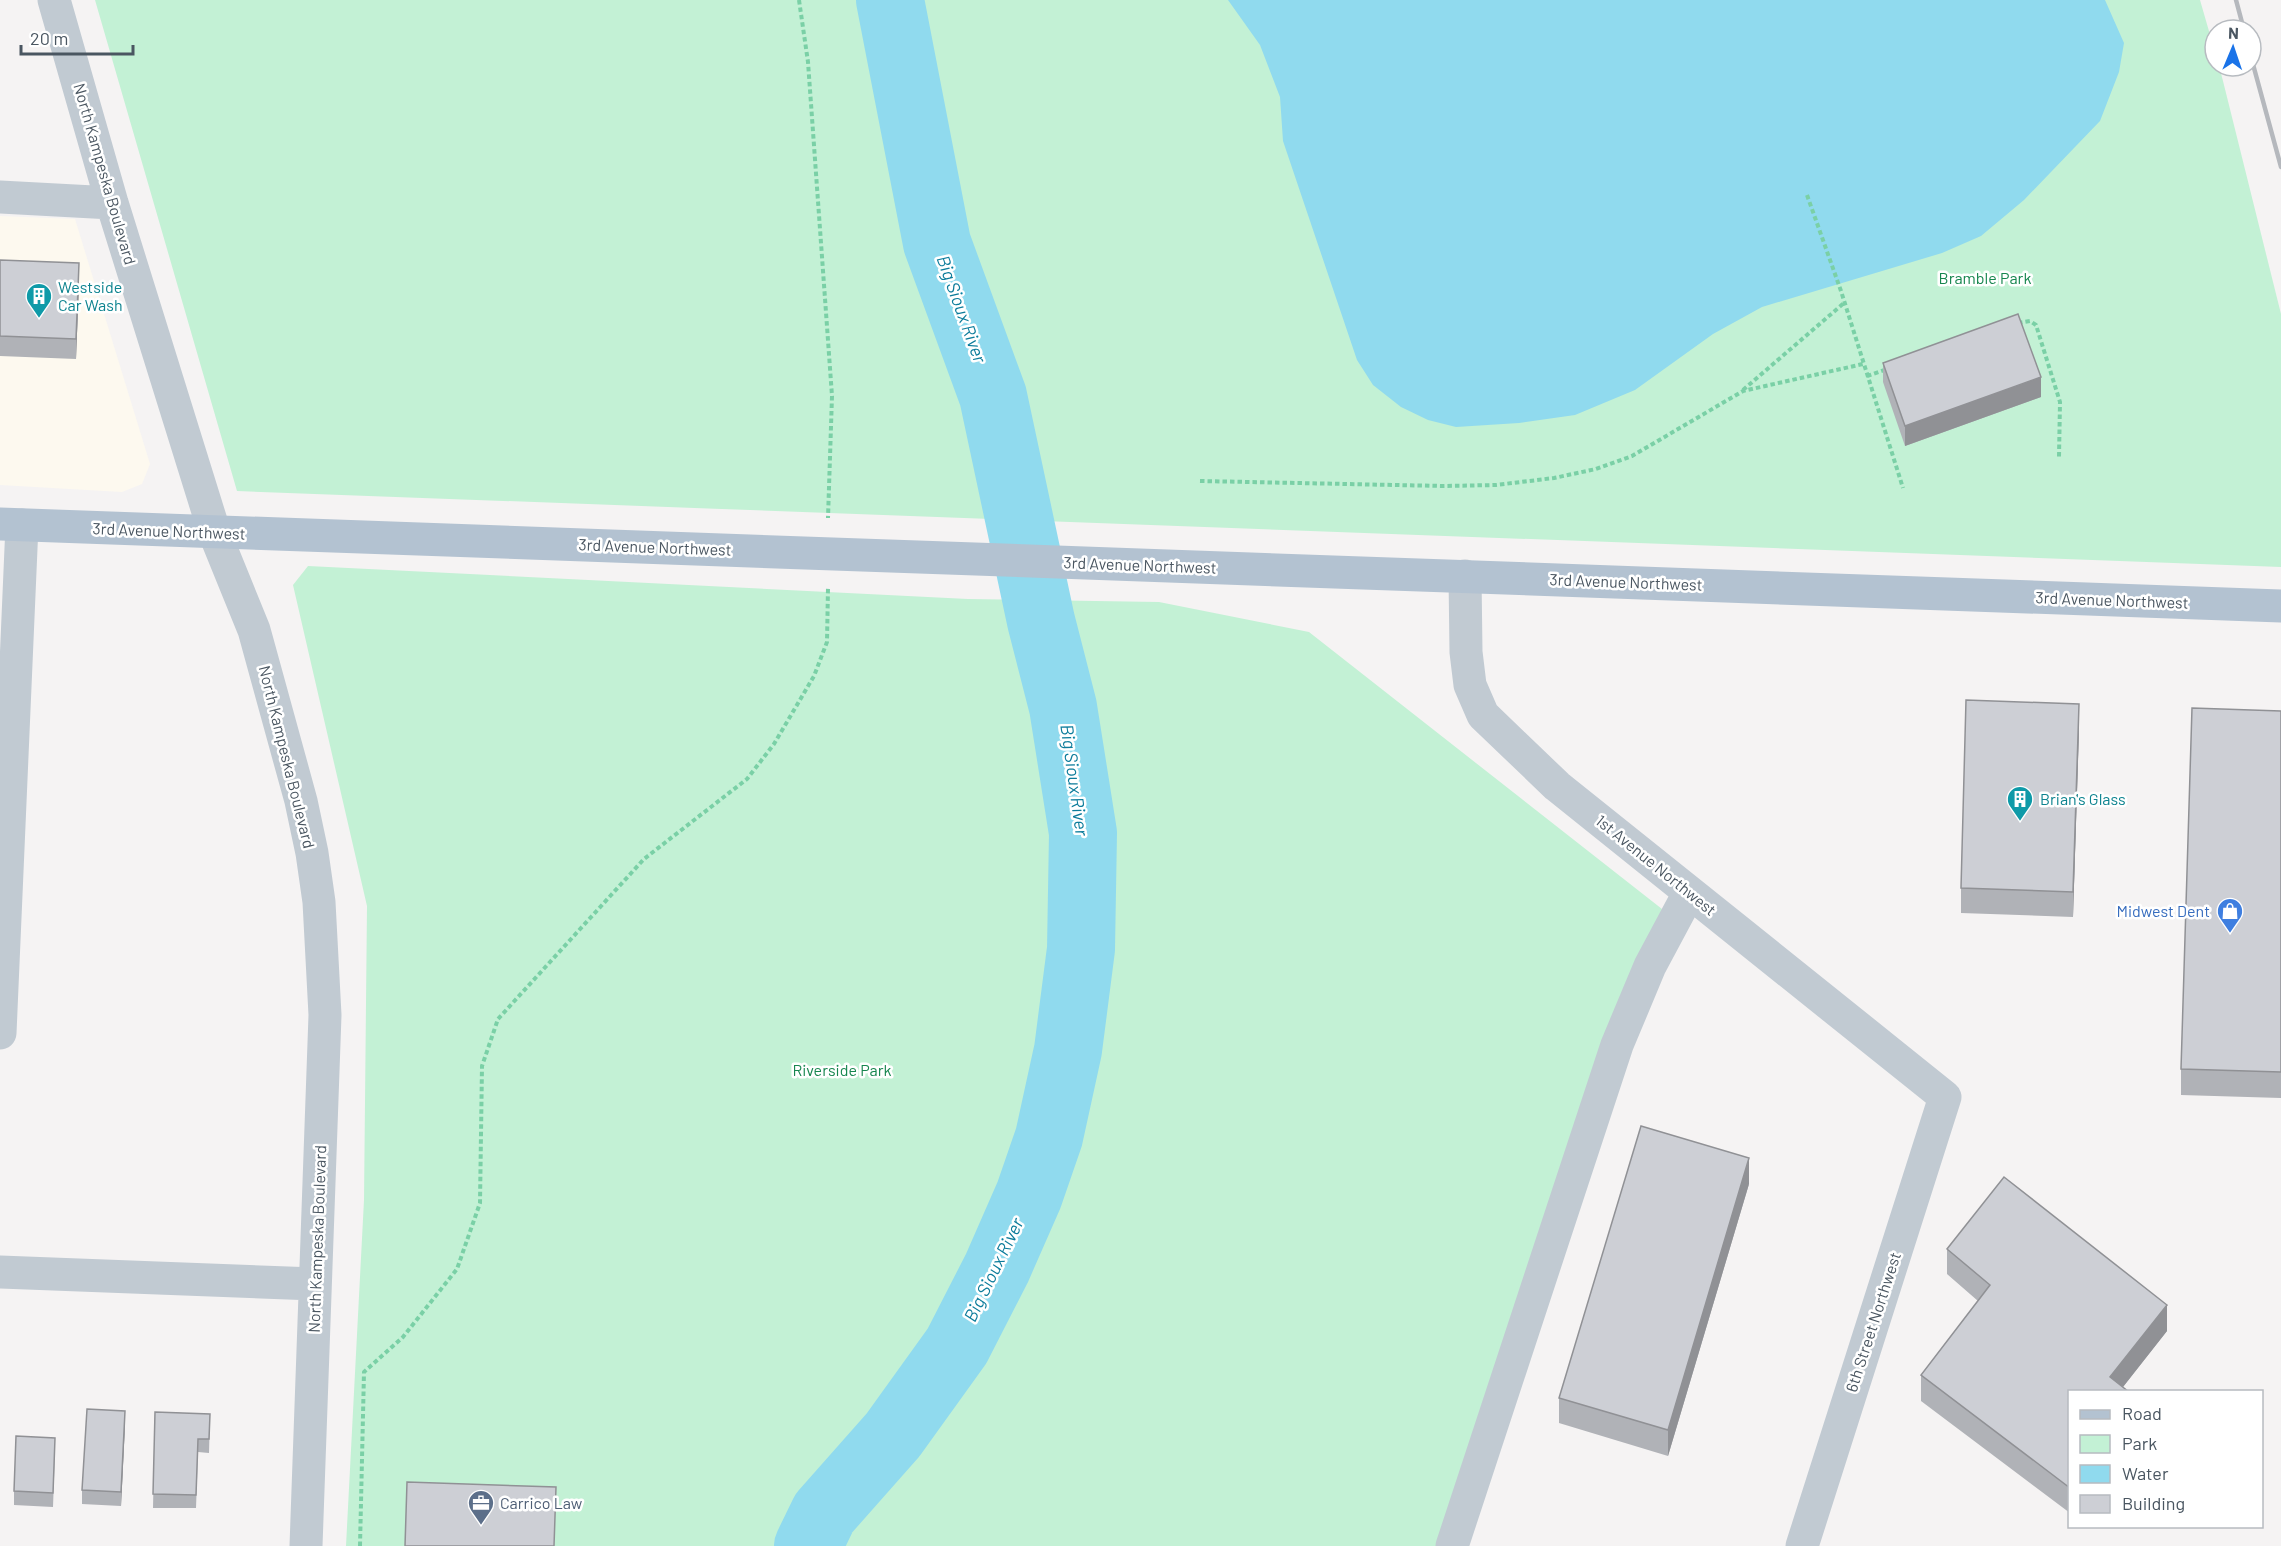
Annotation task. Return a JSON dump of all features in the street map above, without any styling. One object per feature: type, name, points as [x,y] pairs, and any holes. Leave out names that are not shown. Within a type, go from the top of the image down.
[{"type":"main road","name":"3rd Avenue Northwest","points":[[11,524],[215,534],[827,552],[1144,566],[2281,606]]},
{"type":"street","name":"North Kampeska Boulevard","points":[[54,0],[112,203],[215,534],[254,630],[301,801],[312,853],[323,953],[325,1015],[306,1546]]},
{"type":"street","points":[[0,197],[112,203]]},
{"type":"street","points":[[0,1033],[11,524]]},
{"type":"street","name":"1st Avenue Northwest","points":[[1466,576],[1466,652],[1470,685],[1483,715],[1557,786],[1944,1097]]},
{"type":"street","points":[[1452,1546],[1617,1045],[1650,966],[1689,893]]},
{"type":"street","name":"6th Street Northwest","points":[[1802,1546],[1944,1097]]},
{"type":"street","points":[[0,1272],[315,1284]]},
{"type":"path","points":[[360,1546],[364,1372],[403,1338],[457,1269],[480,1203],[482,1066],[498,1019],[644,859],[747,779],[774,744],[814,676],[827,642],[827,552],[832,396],[808,62],[799,0]]},
{"type":"path","points":[[1807,195],[1903,488]]},
{"type":"path","points":[[1200,481],[1444,486],[1554,478],[1596,469],[1632,456],[1743,391],[1844,303]]},
{"type":"path","points":[[2012,325],[2024,321],[2036,325],[2060,402],[2059,457]]},
{"type":"path","points":[[1743,391],[1863,364]]},
{"type":"path","points":[[1868,376],[1890,368]]},
{"type":"shaded area","points":[[0,216],[75,219],[150,464],[142,484],[122,492],[0,485]]},
{"type":"green space","name":"Bramble Park","points":[[95,0],[2200,0],[2205,18],[2203,18],[2203,78],[2222,78],[2281,314],[2281,567],[237,491]]},
{"type":"green space","name":"Riverside Park","points":[[308,566],[968,599],[1159,602],[1309,632],[1662,909],[1452,1546],[346,1546],[364,1200],[367,906],[293,585]]},
{"type":"water","points":[[1228,0],[2105,0],[2124,43],[2119,72],[2100,121],[2024,200],[1981,236],[1942,253],[1762,307],[1713,334],[1635,390],[1575,415],[1519,423],[1456,427],[1428,420],[1401,407],[1373,385],[1357,360],[1283,141],[1280,97],[1260,45]]},
{"type":"building","name":"Westside Car Wash","points":[[0,260],[79,263],[76,339],[0,336]]},
{"type":"building","points":[[2018,314],[2041,377],[1905,426],[1883,363]]},
{"type":"building","name":"Brian's Glass","points":[[1966,700],[2079,704],[2073,892],[1961,888]]},
{"type":"building","points":[[2192,708],[2281,711],[2281,1072],[2181,1069]]},
{"type":"building","points":[[1641,1126],[1749,1158],[1668,1430],[1559,1398]]},
{"type":"building","points":[[2004,1177],[2167,1305],[2110,1377],[2126,1390],[2068,1390],[2068,1486],[1921,1375],[1990,1285],[1947,1249]]},
{"type":"building","points":[[87,1409],[125,1411],[121,1492],[82,1490]]},
{"type":"building","points":[[155,1412],[210,1414],[209,1439],[198,1439],[196,1495],[153,1494]]},
{"type":"building","points":[[16,1436],[55,1438],[53,1493],[14,1491]]},
{"type":"building","name":"Carrico Law","points":[[407,1482],[556,1487],[554,1546],[405,1546]]},
{"type":"waterway","name":"Big Sioux River","points":[[808,1546],[824,1513],[893,1435],[957,1346],[997,1268],[1029,1195],[1049,1137],[1068,1050],[1081,949],[1083,833],[1063,707],[1041,621],[993,396],[937,243],[890,0]]},
{"type":"railway","points":[[2236,0],[2241,18]]},
{"type":"railway","points":[[2257,78],[2281,167]]},
{"type":"place","name":"Westside Car Wash","points":[[39,319]]},
{"type":"place","name":"Brian's Glass","points":[[2020,822]]},
{"type":"place","name":"Midwest Dent","points":[[2230,934]]},
{"type":"place","name":"Carrico Law","points":[[481,1526]]}]
